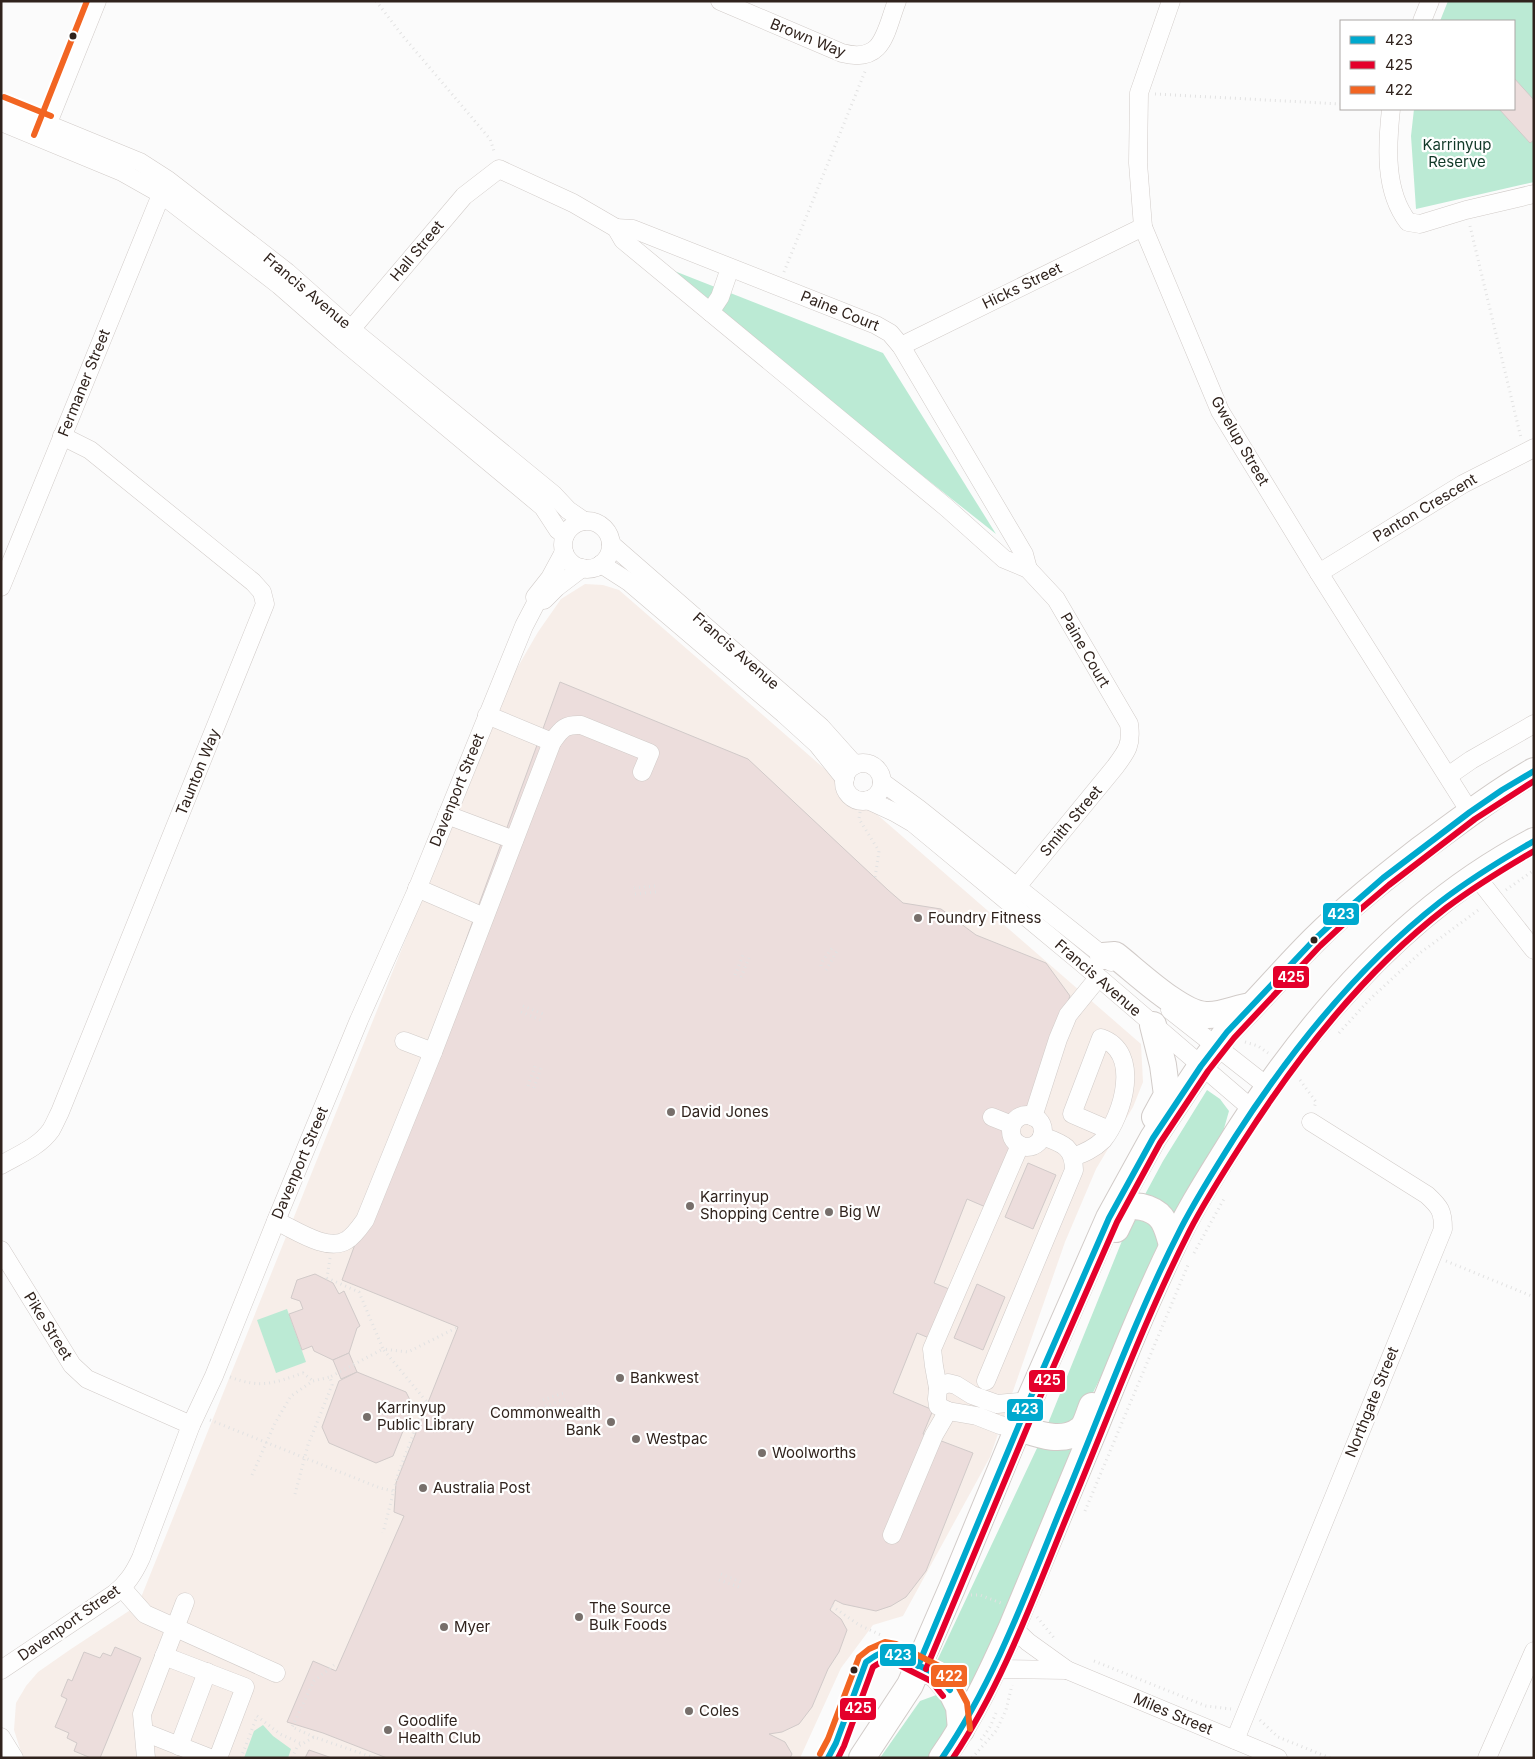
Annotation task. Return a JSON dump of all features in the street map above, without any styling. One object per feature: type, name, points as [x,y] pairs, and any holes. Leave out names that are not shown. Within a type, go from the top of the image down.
[{"type":"highway","points":[[862,1758],[910,1685],[1029,1401],[1109,1218],[1153,1138],[1214,1048],[1314,940],[1383,878],[1470,812],[1534,771]]},
{"type":"highway","points":[[942,1758],[1005,1669],[1131,1340],[1172,1245],[1252,1109],[1268,1087],[1289,1076],[1329,1010],[1379,956],[1427,913],[1476,876],[1531,849]]},
{"type":"highway","points":[[1100,967],[1115,955],[1179,1006],[1204,1015],[1218,1015],[1237,1008],[1253,1005]]},
{"type":"highway","points":[[1092,1259],[1088,1243],[1113,1190],[1167,1095],[1163,1065],[1153,1025]]},
{"type":"highway","points":[[1092,1259],[1105,1252],[1126,1208],[1132,1206],[1143,1207],[1154,1212],[1164,1221],[1172,1245]]},
{"type":"highway","points":[[1019,1428],[1047,1437],[1067,1436],[1081,1430],[1118,1349],[1131,1340]]},
{"type":"highway","points":[[918,1666],[936,1674],[951,1692],[959,1707],[961,1730]]},
{"type":"street","points":[[45,131],[97,1]]},
{"type":"street","name":"Brown Way","points":[[720,1],[842,53],[852,56],[872,54]]},
{"type":"street","points":[[872,54],[880,45],[897,1]]},
{"type":"street","name":"Gwelup Street","points":[[1171,1],[1139,93],[1138,163],[1143,227],[1220,412],[1319,574],[1470,812]]},
{"type":"street","points":[[1422,20],[1430,1]]},
{"type":"street","name":"Francis Avenue","points":[[1,105],[122,172],[164,187],[287,272],[347,334],[542,507],[565,543]]},
{"type":"street","points":[[1391,110],[1387,149],[1391,181],[1399,211],[1408,222],[1420,224],[1466,210],[1534,194]]},
{"type":"street","name":"Francis Avenue","points":[[1,122],[45,131]]},
{"type":"street","name":"Paine Court","points":[[499,169],[573,203],[616,228],[633,229],[876,325],[890,333],[901,346],[1024,554],[1028,569]]},
{"type":"street","name":"Hall Street","points":[[347,334],[464,196],[499,169]]},
{"type":"street","name":"Fermaner Street","points":[[1,587],[164,187]]},
{"type":"street","name":"Hicks Street","points":[[901,346],[1143,227]]},
{"type":"street","name":"Paine Court","points":[[616,228],[623,240],[947,508],[1004,559],[1028,569],[1056,600],[1129,724],[1131,738]]},
{"type":"street","points":[[710,312],[720,297],[730,268]]},
{"type":"street","name":"Francis Avenue","points":[[347,334],[584,521]]},
{"type":"street","name":"Taunton Way","points":[[1,1164],[32,1147],[43,1138],[51,1130],[60,1112],[265,604],[262,592],[252,582],[90,450],[62,436]]},
{"type":"street","name":"Panton Crescent","points":[[1319,574],[1463,484],[1529,450]]},
{"type":"street","points":[[584,521],[599,524],[609,536],[611,544],[610,552],[606,559],[601,564],[589,569],[571,563],[565,543],[570,528],[584,521]]},
{"type":"street","name":"Davenport Street","points":[[1,1670],[122,1588],[134,1572],[191,1425],[214,1376],[359,1020],[417,888],[524,626],[536,603],[535,597],[550,578],[565,543]]},
{"type":"street","name":"Francis Avenue","points":[[611,544],[822,727],[855,765],[873,766],[882,782],[919,809],[1011,894],[1100,967],[1268,1087]]},
{"type":"street","name":"Francis Avenue","points":[[601,564],[630,582],[817,744],[845,779],[846,791],[850,796],[894,812],[1011,894]]},
{"type":"street","name":"Davenport Street","points":[[536,603],[541,604],[557,587],[582,568]]},
{"type":"street","points":[[487,716],[552,742]]},
{"type":"street","points":[[276,1221],[324,1243],[342,1244],[350,1239],[365,1220],[433,1052],[552,742],[562,729],[570,724],[581,725],[650,753],[642,772]]},
{"type":"street","points":[[1448,776],[1471,760],[1534,724]]},
{"type":"street","name":"Smith Street","points":[[1011,894],[1115,767],[1125,753],[1131,738]]},
{"type":"street","points":[[845,779],[846,773],[855,765]]},
{"type":"street","points":[[864,801],[878,794],[882,782]]},
{"type":"street","points":[[447,814],[514,840]]},
{"type":"street","points":[[1476,876],[1534,950]]},
{"type":"street","points":[[417,888],[484,917]]},
{"type":"street","points":[[1033,1117],[1058,1039],[1068,1015],[1100,967]]},
{"type":"street","name":"Francis Avenue","points":[[1100,967],[1153,1025],[1214,1048],[1252,1109]]},
{"type":"street","points":[[1073,1157],[1089,1152],[1102,1140],[1109,1130],[1115,1121],[1124,1097],[1124,1061],[1112,1044],[1108,1040],[1101,1038],[1072,1114],[1109,1130]]},
{"type":"street","points":[[404,1041],[433,1052]]},
{"type":"street","points":[[1019,1117],[1033,1117],[1042,1125],[1042,1136],[1032,1146],[1020,1145],[1011,1135],[1012,1125],[1019,1117]]},
{"type":"street","points":[[992,1118],[1012,1125]]},
{"type":"street","name":"Northgate Street","points":[[1235,1740],[1443,1229],[1443,1215],[1438,1205],[1427,1195],[1311,1122]]},
{"type":"street","points":[[986,1382],[1074,1170],[1073,1157],[1070,1150],[1063,1144],[1042,1136]]},
{"type":"street","points":[[1019,1428],[1000,1425],[978,1416],[948,1412],[938,1406],[938,1388],[932,1349],[1020,1145]]},
{"type":"street","name":"Pike Street","points":[[1,1250],[72,1365],[88,1379],[191,1425]]},
{"type":"street","points":[[938,1388],[948,1383],[956,1385],[964,1388],[972,1395],[997,1404],[1029,1401]]},
{"type":"street","points":[[892,1535],[934,1435],[948,1412]]},
{"type":"street","points":[[122,1588],[145,1614],[276,1672]]},
{"type":"street","points":[[146,1758],[142,1714],[185,1602]]},
{"type":"street","name":"Miles Street","points":[[1024,1618],[1028,1642],[1068,1670],[1278,1758]]},
{"type":"street","points":[[828,1758],[836,1743],[866,1662],[884,1651],[892,1652],[918,1666]]},
{"type":"street","points":[[1487,1758],[1534,1651]]},
{"type":"street","points":[[164,1656],[245,1687],[218,1758]]},
{"type":"street","name":"Miles Street","points":[[1005,1669],[1068,1670]]},
{"type":"street","points":[[179,1746],[206,1672]]},
{"type":"street","points":[[144,1732],[210,1758]]},
{"type":"street","points":[[1,1737],[14,1758]]},
{"type":"path","points":[[376,1],[490,139],[499,169]]},
{"type":"path","points":[[778,287],[872,54]]},
{"type":"path","points":[[1139,93],[1340,104]]},
{"type":"path","points":[[1466,210],[1529,450]]},
{"type":"path","points":[[864,801],[858,819],[879,851],[875,878]]},
{"type":"path","points":[[1337,1035],[1369,1000],[1420,953],[1534,870]]},
{"type":"path","points":[[634,888],[655,886]]},
{"type":"path","points":[[635,894],[656,892]]},
{"type":"path","points":[[821,966],[832,948]]},
{"type":"path","points":[[826,970],[837,951]]},
{"type":"path","points":[[735,975],[743,955]]},
{"type":"path","points":[[741,978],[749,958]]},
{"type":"path","points":[[523,1006],[543,1014]]},
{"type":"path","points":[[521,1012],[541,1020]]},
{"type":"path","points":[[1214,1048],[1240,1041],[1258,1046],[1289,1076],[1298,1078],[1316,1102],[1311,1122]]},
{"type":"path","points":[[528,1086],[535,1066]]},
{"type":"path","points":[[534,1088],[541,1068]]},
{"type":"path","points":[[1084,1513],[1192,1258],[1228,1191]]},
{"type":"path","points":[[331,1244],[328,1278],[359,1292],[383,1349],[426,1401],[393,1491],[383,1533]]},
{"type":"path","points":[[1431,1256],[1534,1297]]},
{"type":"path","points":[[252,1475],[275,1423],[291,1396],[313,1381],[330,1377],[383,1349],[408,1352],[458,1327]]},
{"type":"path","points":[[227,1375],[244,1382],[262,1385],[303,1373],[313,1381]]},
{"type":"path","points":[[295,1494],[308,1445],[332,1385],[330,1377]]},
{"type":"path","points":[[543,1400],[564,1393]]},
{"type":"path","points":[[545,1406],[566,1399]]},
{"type":"path","points":[[208,1419],[380,1488],[393,1491]]},
{"type":"path","points":[[722,1574],[741,1582]]},
{"type":"path","points":[[719,1580],[739,1587]]},
{"type":"path","points":[[952,1588],[967,1595],[980,1596],[1024,1618],[1056,1640]]},
{"type":"path","points":[[832,1606],[860,1625],[882,1635]]},
{"type":"path","points":[[1088,1659],[1206,1706],[1227,1707],[1260,1720],[1278,1736],[1330,1758]]},
{"type":"path","points":[[334,1665],[314,1681],[292,1727],[314,1737],[375,1758]]},
{"type":"path","points":[[972,1758],[996,1731],[1010,1698],[1005,1669]]},
{"type":"path","points":[[240,1758],[257,1716],[280,1734],[302,1744]]},
{"type":"path","points":[[292,1758],[297,1748],[314,1737]]},
{"type":"shaded area","name":"Karrinyup Shopping Centre","points":[[585,584],[603,585],[619,590],[1141,1044],[1143,1082],[1133,1107],[1096,1169],[1065,1242],[990,1457],[903,1616],[873,1625],[841,1668],[800,1758],[23,1758],[14,1730],[16,1703],[26,1686],[38,1672],[138,1605],[509,682],[538,632],[561,599]]},
{"type":"green space","name":"Karrinyup Reserve","points":[[1448,1],[1534,1],[1534,182],[1416,209],[1411,136],[1414,110],[1515,110],[1515,20],[1440,20]]},
{"type":"green space","points":[[654,263],[883,353],[996,534]]},
{"type":"green space","points":[[1207,1090],[1220,1099],[1229,1111],[1221,1139],[1177,1223],[1076,1427],[1047,1426],[1128,1226],[1163,1161]]},
{"type":"green space","points":[[287,1309],[306,1362],[276,1373],[257,1320]]},
{"type":"green space","points":[[1038,1446],[1078,1446],[973,1690],[964,1679],[936,1663]]},
{"type":"green space","points":[[939,1694],[953,1720],[933,1758],[880,1758],[920,1701]]},
{"type":"green space","points":[[263,1725],[273,1736],[291,1749],[288,1758],[244,1758],[254,1731]]},
{"type":"building","points":[[1515,79],[1534,100],[1534,140],[1530,143],[1500,110],[1515,110]]},
{"type":"building","name":"Karrinyup Shopping Centre","points":[[560,682],[748,759],[903,903],[941,909],[976,935],[1046,963],[1070,996],[988,1208],[967,1199],[934,1283],[954,1291],[934,1340],[917,1333],[893,1393],[933,1410],[923,1434],[973,1453],[926,1571],[906,1597],[891,1606],[876,1611],[843,1604],[835,1600],[830,1610],[841,1619],[847,1630],[839,1652],[828,1669],[812,1707],[799,1724],[782,1732],[769,1734],[785,1742],[792,1754],[790,1758],[387,1758],[323,1733],[287,1722],[313,1661],[336,1671],[404,1516],[394,1512],[396,1483],[458,1327],[342,1280]]},
{"type":"building","points":[[1028,1163],[1056,1175],[1033,1229],[1005,1217]]},
{"type":"building","points":[[315,1274],[333,1283],[339,1294],[344,1291],[360,1326],[357,1328],[349,1353],[333,1360],[314,1351],[312,1346],[302,1350],[289,1314],[303,1309],[300,1301],[291,1298],[297,1280]]},
{"type":"building","points":[[977,1284],[1005,1297],[983,1350],[954,1338]]},
{"type":"building","points":[[349,1353],[357,1372],[341,1379],[333,1360]]},
{"type":"building","name":"Karrinyup Public Library","points":[[357,1372],[406,1392],[413,1406],[393,1456],[376,1463],[329,1443],[322,1427],[339,1381]]},
{"type":"building","points":[[115,1647],[141,1658],[100,1758],[91,1758],[74,1751],[77,1743],[67,1738],[69,1733],[55,1727],[67,1699],[61,1696],[68,1679],[72,1681],[84,1652],[100,1658],[103,1653],[111,1656]]},
{"type":"building","points":[[309,1750],[332,1758],[305,1758]]},
{"type":"transit line","name":"422","points":[[34,135],[87,1]]},
{"type":"transit line","name":"422","points":[[4,97],[51,116]]},
{"type":"transit line","name":"423","points":[[918,1666],[1029,1401],[1109,1218],[1153,1138],[1201,1066],[1227,1032],[1314,940],[1344,912],[1383,878],[1470,812],[1534,771]]},
{"type":"transit line","name":"425","points":[[926,1669],[1037,1404],[1117,1222],[1160,1143],[1208,1071],[1234,1038],[1320,946],[1350,918],[1389,885],[1475,819],[1534,781]]},
{"type":"transit line","name":"423","points":[[942,1758],[979,1697],[1010,1632],[1120,1363],[1165,1261],[1181,1228],[1235,1137],[1303,1041],[1381,953],[1440,902],[1486,870],[1534,841]]},
{"type":"transit line","name":"425","points":[[953,1758],[988,1699],[1018,1636],[1127,1368],[1173,1264],[1214,1187],[1262,1112],[1333,1018],[1387,960],[1446,908],[1489,878],[1534,851]]},
{"type":"transit line","name":"422","points":[[820,1754],[828,1739],[859,1657],[869,1649],[885,1642],[896,1644],[941,1667],[958,1686],[967,1703],[970,1729]]},
{"type":"transit line","name":"423","points":[[828,1758],[836,1743],[866,1662],[875,1656],[885,1652],[892,1652],[936,1674],[950,1690]]},
{"type":"transit line","name":"425","points":[[838,1758],[873,1667],[879,1663],[889,1660],[931,1681],[943,1696]]},
{"type":"place","name":"Foundry Fitness","points":[[918,918]]},
{"type":"place","name":"David Jones","points":[[671,1112]]},
{"type":"place","name":"Karrinyup Shopping Centre","points":[[690,1206]]},
{"type":"place","name":"Big W","points":[[829,1212]]},
{"type":"place","name":"Bankwest","points":[[620,1378]]},
{"type":"place","name":"Karrinyup Public Library","points":[[367,1417]]},
{"type":"place","name":"Commonwealth Bank","points":[[611,1422]]},
{"type":"place","name":"Westpac","points":[[636,1439]]},
{"type":"place","name":"Woolworths","points":[[762,1453]]},
{"type":"place","name":"Australia Post","points":[[423,1488]]},
{"type":"place","name":"The Source Bulk Foods","points":[[579,1617]]},
{"type":"place","name":"Myer","points":[[444,1627]]},
{"type":"place","name":"Coles","points":[[689,1711]]},
{"type":"place","name":"Goodlife Health Club","points":[[388,1730]]}]
